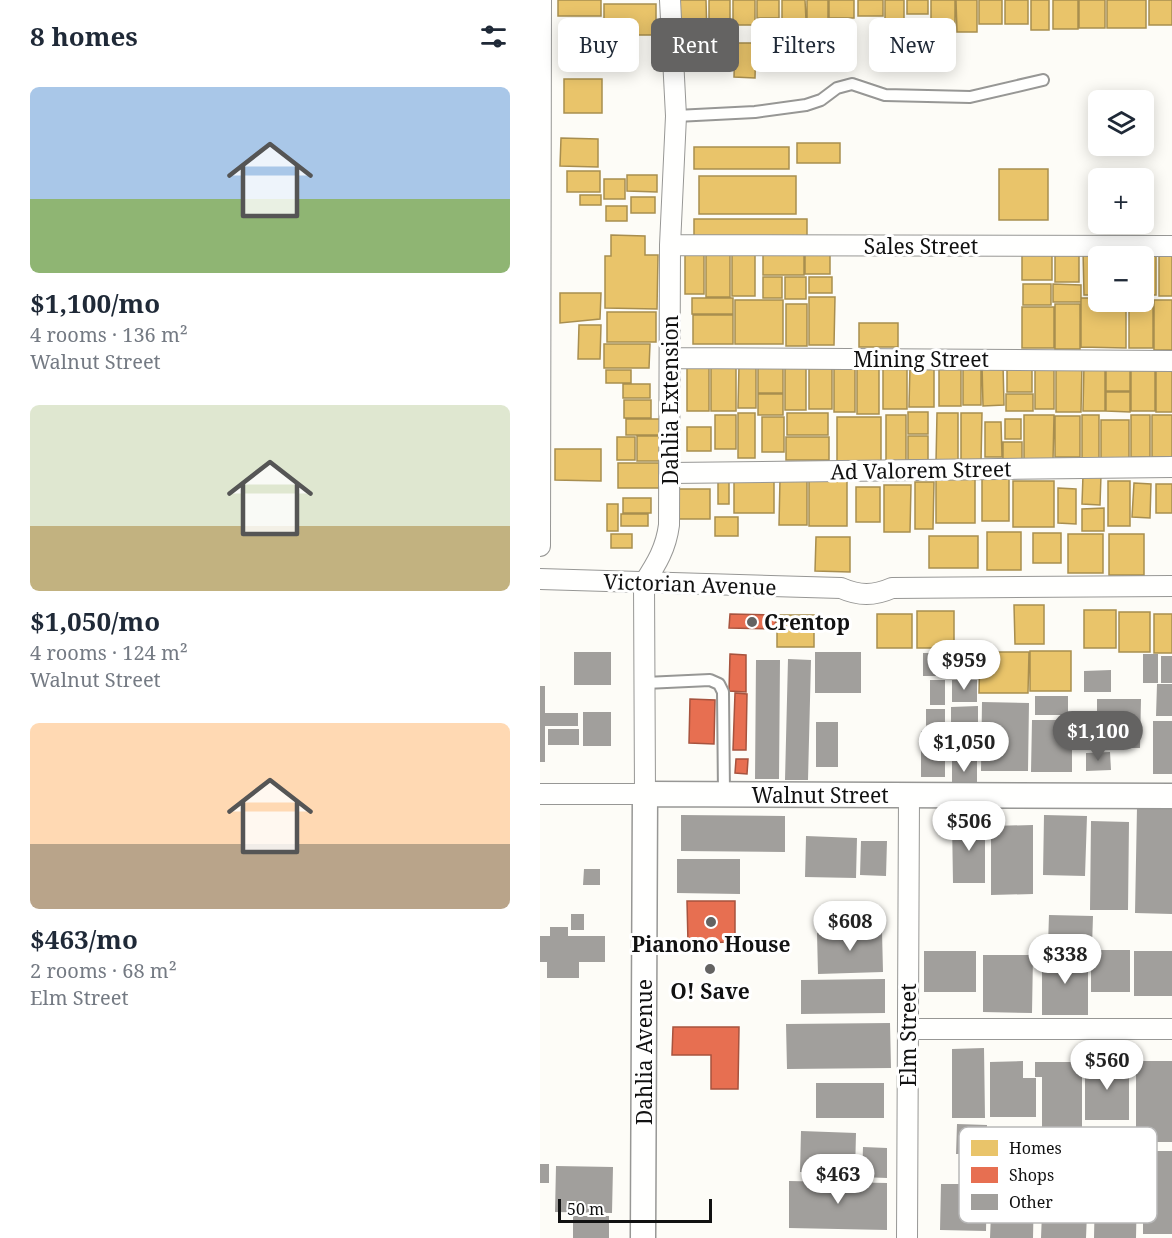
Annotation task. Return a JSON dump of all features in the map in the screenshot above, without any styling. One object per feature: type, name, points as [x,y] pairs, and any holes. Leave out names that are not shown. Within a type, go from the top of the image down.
[{"type":"street","name":"Dahlia Extension","points":[[644,583],[660,560],[665,548],[669,525],[670,245],[676,116],[670,0]]},
{"type":"street","points":[[540,546],[541,5]]},
{"type":"street","name":"Sales Street","points":[[670,245],[1172,246]]},
{"type":"street","name":"Mining Street","points":[[670,358],[1172,361]]},
{"type":"street","name":"Ad Valorem Street","points":[[670,473],[1172,467]]},
{"type":"street","name":"Victorian Avenue","points":[[540,579],[841,588],[855,594],[879,594],[892,588],[1172,586]]},
{"type":"street","points":[[644,583],[645,794]]},
{"type":"street","name":"Walnut Street","points":[[540,794],[1172,796]]},
{"type":"street","name":"Dahlia Avenue","points":[[643,1238],[645,794]]},
{"type":"street","name":"Elm Street","points":[[907,1238],[909,795]]},
{"type":"street","points":[[908,1029],[1172,1029]]},
{"type":"lane","points":[[676,116],[755,112],[806,105],[821,100],[837,88],[852,84],[885,95],[970,97],[1043,80]]},
{"type":"lane","points":[[645,683],[710,681],[719,684],[723,692],[724,794]]},
{"type":"building: Homes","points":[[558,0],[601,0],[601,16],[558,16]]},
{"type":"building: Homes","points":[[679,0],[706,0],[706,18],[679,18]]},
{"type":"building: Homes","points":[[709,0],[730,0],[730,18],[709,18]]},
{"type":"building: Homes","points":[[733,0],[755,0],[755,18],[751,18],[751,25],[739,25],[739,18],[733,18]]},
{"type":"building: Homes","points":[[757,0],[779,0],[779,18],[757,18]]},
{"type":"building: Homes","points":[[782,0],[805,0],[806,18],[782,18]]},
{"type":"building: Homes","points":[[807,0],[828,0],[828,18],[807,18]]},
{"type":"building: Homes","points":[[829,0],[854,0],[854,18],[829,18]]},
{"type":"building: Homes","points":[[858,0],[883,0],[883,16],[858,16]]},
{"type":"building: Homes","points":[[885,0],[904,0],[904,18],[885,18]]},
{"type":"building: Homes","points":[[907,0],[928,0],[928,14],[907,14]]},
{"type":"building: Homes","points":[[931,0],[955,0],[955,18],[931,18]]},
{"type":"building: Homes","points":[[956,0],[977,0],[977,32],[957,32]]},
{"type":"building: Homes","points":[[979,0],[1002,0],[1002,24],[979,24]]},
{"type":"building: Homes","points":[[1005,0],[1028,0],[1028,24],[1005,24]]},
{"type":"building: Homes","points":[[1031,0],[1049,0],[1049,30],[1031,30]]},
{"type":"building: Homes","points":[[1053,0],[1078,0],[1078,29],[1053,29]]},
{"type":"building: Homes","points":[[1079,0],[1105,0],[1105,28],[1079,28]]},
{"type":"building: Homes","points":[[1107,0],[1146,0],[1146,28],[1107,28]]},
{"type":"building: Homes","points":[[1149,0],[1172,0],[1172,25],[1149,25]]},
{"type":"building: Homes","points":[[604,4],[656,4],[656,18],[651,18],[651,35],[639,35],[639,18],[604,18]]},
{"type":"building: Homes","points":[[739,43],[751,43],[751,72],[755,72],[755,78],[734,77],[734,72],[739,72]]},
{"type":"building: Homes","points":[[564,79],[602,79],[602,113],[564,113]]},
{"type":"building: Homes","points":[[561,138],[598,139],[598,167],[560,166]]},
{"type":"building: Homes","points":[[797,143],[840,143],[840,163],[797,163]]},
{"type":"building: Homes","points":[[694,147],[789,147],[789,169],[694,169]]},
{"type":"building: Homes","points":[[999,169],[1048,169],[1048,220],[999,220]]},
{"type":"building: Homes","points":[[567,171],[600,171],[600,192],[567,192]]},
{"type":"building: Homes","points":[[627,175],[657,175],[657,192],[627,191]]},
{"type":"building: Homes","points":[[699,176],[796,176],[796,214],[699,214]]},
{"type":"building: Homes","points":[[604,179],[625,179],[625,199],[604,199]]},
{"type":"building: Homes","points":[[580,195],[601,195],[601,205],[580,205]]},
{"type":"building: Homes","points":[[631,197],[655,197],[655,213],[631,213]]},
{"type":"building: Homes","points":[[606,206],[627,206],[627,221],[606,221]]},
{"type":"building: Homes","points":[[694,219],[807,219],[807,238],[694,238]]},
{"type":"building: Homes","points":[[611,235],[645,236],[645,255],[658,255],[657,309],[605,308],[605,256],[611,256]]},
{"type":"building: Homes","points":[[706,246],[730,246],[730,297],[706,297]]},
{"type":"building: Homes","points":[[685,247],[704,247],[704,294],[685,294]]},
{"type":"building: Homes","points":[[805,247],[830,247],[830,274],[805,274]]},
{"type":"building: Homes","points":[[763,248],[804,248],[804,275],[763,275]]},
{"type":"building: Homes","points":[[732,249],[755,249],[755,296],[732,296]]},
{"type":"building: Homes","points":[[1083,250],[1088,250],[1088,295],[1084,295]]},
{"type":"building: Homes","points":[[1154,250],[1156,250],[1156,295],[1154,295]]},
{"type":"building: Homes","points":[[1159,250],[1172,250],[1172,296],[1159,296]]},
{"type":"building: Homes","points":[[1022,251],[1052,251],[1052,280],[1022,280]]},
{"type":"building: Homes","points":[[1055,252],[1079,252],[1079,282],[1055,282]]},
{"type":"building: Homes","points":[[763,277],[782,277],[782,298],[763,298]]},
{"type":"building: Homes","points":[[785,277],[806,277],[806,299],[785,299]]},
{"type":"building: Homes","points":[[809,277],[832,277],[832,293],[809,293]]},
{"type":"building: Homes","points":[[1023,284],[1051,284],[1051,305],[1023,305]]},
{"type":"building: Homes","points":[[1053,284],[1081,285],[1081,302],[1053,302]]},
{"type":"building: Homes","points":[[560,293],[601,293],[600,319],[560,323]]},
{"type":"building: Homes","points":[[809,297],[835,297],[834,345],[809,345]]},
{"type":"building: Homes","points":[[692,298],[733,298],[733,314],[692,314]]},
{"type":"building: Homes","points":[[1081,298],[1088,298],[1088,312],[1126,312],[1126,348],[1081,347]]},
{"type":"building: Homes","points":[[735,300],[783,300],[783,344],[735,344]]},
{"type":"building: Homes","points":[[1154,300],[1172,300],[1172,350],[1154,350]]},
{"type":"building: Homes","points":[[786,304],[807,304],[807,346],[786,346]]},
{"type":"building: Homes","points":[[1055,304],[1080,304],[1080,349],[1055,349]]},
{"type":"building: Homes","points":[[1022,307],[1054,307],[1054,348],[1022,348]]},
{"type":"building: Homes","points":[[607,312],[656,312],[656,342],[607,342]]},
{"type":"building: Homes","points":[[1129,312],[1153,312],[1153,348],[1129,348]]},
{"type":"building: Homes","points":[[693,315],[733,315],[733,344],[693,344]]},
{"type":"building: Homes","points":[[859,323],[898,323],[898,347],[859,347]]},
{"type":"building: Homes","points":[[579,325],[601,325],[600,359],[578,359]]},
{"type":"building: Homes","points":[[604,344],[650,344],[649,368],[604,368]]},
{"type":"building: Homes","points":[[1106,363],[1130,363],[1130,391],[1106,391]]},
{"type":"building: Homes","points":[[982,364],[1003,364],[1004,405],[983,406]]},
{"type":"building: Homes","points":[[1035,364],[1054,364],[1054,409],[1035,409]]},
{"type":"building: Homes","points":[[1056,364],[1082,364],[1081,412],[1056,412]]},
{"type":"building: Homes","points":[[1084,364],[1105,364],[1105,411],[1083,411]]},
{"type":"building: Homes","points":[[687,365],[709,365],[709,411],[687,411]]},
{"type":"building: Homes","points":[[711,365],[736,365],[736,411],[711,411]]},
{"type":"building: Homes","points":[[739,365],[756,365],[756,408],[738,408]]},
{"type":"building: Homes","points":[[809,365],[832,365],[832,409],[809,409]]},
{"type":"building: Homes","points":[[939,365],[961,365],[961,406],[939,406]]},
{"type":"building: Homes","points":[[963,365],[981,365],[981,405],[963,405]]},
{"type":"building: Homes","points":[[1007,365],[1032,365],[1032,392],[1007,392]]},
{"type":"building: Homes","points":[[758,366],[783,366],[783,393],[758,393]]},
{"type":"building: Homes","points":[[785,366],[806,366],[806,410],[785,410]]},
{"type":"building: Homes","points":[[834,366],[855,366],[855,412],[834,412]]},
{"type":"building: Homes","points":[[857,366],[879,366],[879,414],[857,414]]},
{"type":"building: Homes","points":[[883,366],[907,366],[907,409],[883,409]]},
{"type":"building: Homes","points":[[910,366],[934,366],[934,407],[909,407]]},
{"type":"building: Homes","points":[[1131,366],[1155,366],[1155,411],[1131,411]]},
{"type":"building: Homes","points":[[1156,366],[1172,366],[1172,412],[1156,412]]},
{"type":"building: Homes","points":[[606,370],[631,370],[631,383],[606,383]]},
{"type":"building: Homes","points":[[623,384],[650,384],[650,398],[623,398]]},
{"type":"building: Homes","points":[[1106,392],[1130,392],[1130,412],[1106,411]]},
{"type":"building: Homes","points":[[758,394],[783,394],[783,415],[758,415]]},
{"type":"building: Homes","points":[[1006,394],[1033,394],[1033,411],[1006,411]]},
{"type":"building: Homes","points":[[624,400],[651,400],[651,418],[624,418]]},
{"type":"building: Homes","points":[[908,412],[928,412],[928,434],[908,434]]},
{"type":"building: Homes","points":[[738,413],[755,413],[755,458],[738,458]]},
{"type":"building: Homes","points":[[787,413],[828,413],[828,435],[787,435]]},
{"type":"building: Homes","points":[[937,413],[958,413],[958,463],[936,462]]},
{"type":"building: Homes","points":[[961,413],[982,413],[981,463],[961,463]]},
{"type":"building: Homes","points":[[715,415],[736,415],[736,449],[715,449]]},
{"type":"building: Homes","points":[[886,415],[906,415],[906,463],[886,463]]},
{"type":"building: Homes","points":[[1024,415],[1054,415],[1053,461],[1024,461]]},
{"type":"building: Homes","points":[[1082,415],[1099,415],[1099,459],[1082,459]]},
{"type":"building: Homes","points":[[1131,415],[1150,415],[1150,457],[1131,457]]},
{"type":"building: Homes","points":[[1152,415],[1172,415],[1172,457],[1152,457]]},
{"type":"building: Homes","points":[[1055,416],[1080,416],[1080,457],[1055,457]]},
{"type":"building: Homes","points":[[762,417],[784,417],[784,452],[762,452]]},
{"type":"building: Homes","points":[[837,417],[881,417],[881,463],[837,463]]},
{"type":"building: Homes","points":[[626,419],[660,419],[660,435],[626,435]]},
{"type":"building: Homes","points":[[1005,419],[1021,419],[1021,439],[1005,439]]},
{"type":"building: Homes","points":[[1101,420],[1129,420],[1129,460],[1101,460]]},
{"type":"building: Homes","points":[[985,422],[1001,422],[1002,457],[985,457]]},
{"type":"building: Homes","points":[[687,427],[711,427],[711,451],[687,451]]},
{"type":"building: Homes","points":[[637,436],[662,436],[662,461],[637,461]]},
{"type":"building: Homes","points":[[908,436],[928,436],[928,460],[908,460]]},
{"type":"building: Homes","points":[[617,437],[635,437],[635,460],[617,460]]},
{"type":"building: Homes","points":[[786,437],[829,437],[829,460],[786,460]]},
{"type":"building: Homes","points":[[1003,442],[1022,442],[1022,460],[1003,460]]},
{"type":"building: Homes","points":[[555,449],[601,449],[601,481],[555,480]]},
{"type":"building: Homes","points":[[618,463],[659,463],[659,488],[618,488]]},
{"type":"building: Homes","points":[[982,475],[1009,475],[1009,521],[982,521]]},
{"type":"building: Homes","points":[[1083,475],[1101,475],[1100,505],[1082,504]]},
{"type":"building: Homes","points":[[936,476],[975,476],[975,523],[936,523]]},
{"type":"building: Homes","points":[[809,478],[847,478],[847,526],[809,526]]},
{"type":"building: Homes","points":[[718,479],[729,479],[729,504],[718,504]]},
{"type":"building: Homes","points":[[780,479],[807,479],[807,525],[779,525]]},
{"type":"building: Homes","points":[[734,480],[774,480],[774,513],[734,513]]},
{"type":"building: Homes","points":[[1013,481],[1054,481],[1054,527],[1013,527]]},
{"type":"building: Homes","points":[[1108,481],[1130,481],[1130,526],[1108,526]]},
{"type":"building: Homes","points":[[915,482],[934,482],[933,529],[915,529]]},
{"type":"building: Homes","points":[[1134,483],[1151,484],[1150,518],[1132,517]]},
{"type":"building: Homes","points":[[1156,484],[1172,484],[1172,513],[1156,513]]},
{"type":"building: Homes","points":[[884,485],[911,485],[910,532],[884,532]]},
{"type":"building: Homes","points":[[856,487],[880,487],[880,522],[856,522]]},
{"type":"building: Homes","points":[[1058,488],[1076,489],[1076,524],[1058,523]]},
{"type":"building: Homes","points":[[678,489],[710,489],[710,519],[678,519]]},
{"type":"building: Homes","points":[[623,498],[651,498],[651,513],[623,513]]},
{"type":"building: Homes","points":[[607,504],[618,504],[618,531],[607,531]]},
{"type":"building: Homes","points":[[1104,508],[1104,531],[1082,531],[1082,509]]},
{"type":"building: Homes","points":[[621,514],[648,514],[648,526],[621,526]]},
{"type":"building: Homes","points":[[715,517],[738,517],[738,536],[715,536]]},
{"type":"building: Homes","points":[[987,532],[1021,532],[1021,570],[987,570]]},
{"type":"building: Homes","points":[[1033,533],[1061,533],[1061,563],[1033,563]]},
{"type":"building: Homes","points":[[611,534],[632,534],[632,548],[611,548]]},
{"type":"building: Homes","points":[[1068,534],[1103,534],[1103,573],[1068,573]]},
{"type":"building: Homes","points":[[1109,534],[1144,534],[1144,575],[1109,575]]},
{"type":"building: Homes","points":[[929,536],[978,536],[978,568],[929,568]]},
{"type":"building: Homes","points":[[816,537],[850,537],[850,572],[815,571]]},
{"type":"building: Homes","points":[[1014,605],[1044,605],[1044,644],[1015,644]]},
{"type":"building: Homes","points":[[1084,610],[1116,610],[1116,648],[1084,648]]},
{"type":"building: Homes","points":[[917,611],[954,611],[954,648],[917,648]]},
{"type":"building: Homes","points":[[1119,612],[1150,612],[1150,652],[1119,652]]},
{"type":"building: Homes","points":[[877,614],[912,614],[912,648],[877,648]]},
{"type":"building: Homes","points":[[1154,614],[1172,614],[1172,653],[1154,653]]},
{"type":"building: Homes","points":[[777,615],[814,615],[814,647],[777,647]]},
{"type":"building: Homes","points":[[1030,651],[1071,651],[1071,691],[1030,691]]},
{"type":"building: Homes","points":[[980,652],[1029,652],[1028,693],[979,693]]},
{"type":"building: Shops","name":"Crentop","points":[[730,614],[776,615],[775,629],[729,628]]},
{"type":"building: Shops","points":[[730,654],[746,655],[746,692],[729,691]]},
{"type":"building: Shops","points":[[735,693],[747,694],[746,750],[733,750]]},
{"type":"building: Shops","points":[[690,699],[715,700],[714,744],[689,743]]},
{"type":"building: Shops","points":[[736,759],[748,759],[747,774],[735,773]]},
{"type":"building: Shops","name":"Pianono House","points":[[687,901],[735,901],[735,942],[688,943]]},
{"type":"building: Shops","points":[[673,1027],[739,1027],[738,1089],[711,1089],[711,1055],[672,1055]]},
{"type":"building: Other","points":[[574,652],[611,652],[611,685],[574,685]]},
{"type":"building: Other","points":[[815,652],[861,652],[861,693],[815,693]]},
{"type":"building: Other","points":[[923,653],[945,653],[945,676],[923,676]]},
{"type":"building: Other","points":[[952,654],[975,654],[975,676],[952,676]]},
{"type":"building: Other","points":[[1143,654],[1158,654],[1158,683],[1143,683]]},
{"type":"building: Other","points":[[1161,656],[1172,656],[1172,683],[1161,683]]},
{"type":"building: Other","points":[[788,659],[811,660],[808,780],[785,780]]},
{"type":"building: Other","points":[[756,660],[780,660],[779,779],[755,779]]},
{"type":"building: Other","points":[[1111,670],[1111,692],[1084,692],[1084,671]]},
{"type":"building: Other","points":[[930,680],[945,680],[945,705],[930,705]]},
{"type":"building: Other","points":[[952,680],[977,680],[977,702],[952,702]]},
{"type":"building: Other","points":[[1157,684],[1172,684],[1172,716],[1156,716]]},
{"type":"building: Other","points":[[540,686],[545,686],[545,713],[578,713],[578,726],[545,726],[545,762],[540,762]]},
{"type":"building: Other","points":[[1035,696],[1068,696],[1068,715],[1035,715]]},
{"type":"building: Other","points":[[1097,699],[1141,699],[1140,748],[1097,748]]},
{"type":"building: Other","points":[[982,702],[1029,703],[1028,771],[981,771]]},
{"type":"building: Other","points":[[978,706],[978,756],[951,757],[951,707]]},
{"type":"building: Other","points":[[926,709],[945,709],[945,727],[926,728]]},
{"type":"building: Other","points":[[583,712],[611,712],[611,746],[583,746]]},
{"type":"building: Other","points":[[1032,720],[1072,720],[1072,772],[1031,772]]},
{"type":"building: Other","points":[[1153,721],[1172,721],[1172,774],[1153,774]]},
{"type":"building: Other","points":[[816,722],[838,722],[838,767],[816,767]]},
{"type":"building: Other","points":[[548,729],[579,729],[579,745],[548,745]]},
{"type":"building: Other","points":[[921,731],[945,731],[945,777],[921,777]]},
{"type":"building: Other","points":[[1110,752],[1111,770],[1086,771],[1086,753]]},
{"type":"building: Other","points":[[952,761],[977,761],[977,785],[952,785]]},
{"type":"building: Other","points":[[1137,807],[1172,807],[1172,914],[1135,913]]},
{"type":"building: Other","points":[[681,815],[785,816],[785,852],[681,851]]},
{"type":"building: Other","points":[[1044,815],[1087,816],[1085,876],[1043,875]]},
{"type":"building: Other","points":[[1091,821],[1129,822],[1128,910],[1090,910]]},
{"type":"building: Other","points":[[952,822],[985,822],[985,883],[953,883]]},
{"type":"building: Other","points":[[1033,825],[1033,894],[991,895],[991,826]]},
{"type":"building: Other","points":[[806,836],[857,838],[856,878],[805,877]]},
{"type":"building: Other","points":[[861,841],[887,841],[886,876],[860,875]]},
{"type":"building: Other","points":[[677,859],[740,859],[740,894],[677,893]]},
{"type":"building: Other","points":[[584,869],[600,869],[600,885],[583,885]]},
{"type":"building: Other","points":[[571,914],[584,914],[584,930],[571,930]]},
{"type":"building: Other","points":[[1049,915],[1093,916],[1092,947],[1048,945]]},
{"type":"building: Other","points":[[550,927],[568,927],[568,936],[605,936],[605,962],[579,962],[579,978],[547,978],[547,962],[540,962],[540,936],[550,936]]},
{"type":"building: Other","points":[[882,931],[883,972],[818,974],[817,933]]},
{"type":"building: Other","points":[[1091,950],[1130,950],[1130,992],[1091,992]]},
{"type":"building: Other","points":[[924,951],[976,951],[976,992],[924,992]]},
{"type":"building: Other","points":[[1134,951],[1172,951],[1172,996],[1134,996]]},
{"type":"building: Other","points":[[983,955],[1033,955],[1032,1013],[983,1012]]},
{"type":"building: Other","points":[[1042,955],[1088,955],[1088,1015],[1042,1015]]},
{"type":"building: Other","points":[[885,979],[885,1013],[801,1014],[801,980]]},
{"type":"building: Other","points":[[890,1023],[891,1068],[787,1069],[786,1024]]},
{"type":"building: Other","points":[[984,1048],[985,1118],[952,1118],[952,1049]]},
{"type":"building: Other","points":[[1023,1061],[1023,1078],[1036,1078],[1036,1117],[990,1117],[990,1062]]},
{"type":"building: Other","points":[[1136,1061],[1172,1061],[1172,1142],[1157,1142],[1157,1127],[1136,1127]]},
{"type":"building: Other","points":[[1035,1062],[1082,1062],[1082,1127],[1042,1127],[1042,1077],[1035,1077]]},
{"type":"building: Other","points":[[1085,1062],[1129,1062],[1129,1120],[1085,1120]]},
{"type":"building: Other","points":[[816,1083],[884,1083],[884,1118],[816,1118]]},
{"type":"building: Other","points":[[957,1124],[987,1125],[987,1127],[959,1127],[959,1154],[956,1154]]},
{"type":"building: Other","points":[[801,1131],[856,1133],[855,1174],[800,1172]]},
{"type":"building: Other","points":[[863,1147],[887,1148],[887,1178],[862,1177]]},
{"type":"building: Other","points":[[1157,1151],[1172,1151],[1172,1234],[1143,1234],[1143,1223],[1157,1223]]},
{"type":"building: Other","points":[[540,1164],[549,1164],[549,1183],[540,1183]]},
{"type":"building: Other","points":[[556,1166],[613,1167],[612,1213],[555,1212]]},
{"type":"building: Other","points":[[789,1181],[887,1183],[887,1230],[789,1228]]},
{"type":"building: Other","points":[[941,1184],[959,1184],[959,1223],[986,1223],[986,1231],[940,1230]]},
{"type":"building: Other","points":[[573,1216],[609,1216],[609,1238],[573,1238]]},
{"type":"building: Other","points":[[991,1223],[1033,1223],[1033,1238],[990,1238]]},
{"type":"building: Other","points":[[1042,1223],[1087,1223],[1086,1238],[1041,1238]]},
{"type":"building: Other","points":[[1094,1223],[1136,1223],[1136,1238],[1094,1238]]},
{"type":"place","name":"Crentop","points":[[752,622]]},
{"type":"place","name":"Pianono House","points":[[711,922]]},
{"type":"place","name":"O! Save","points":[[710,969]]}]
